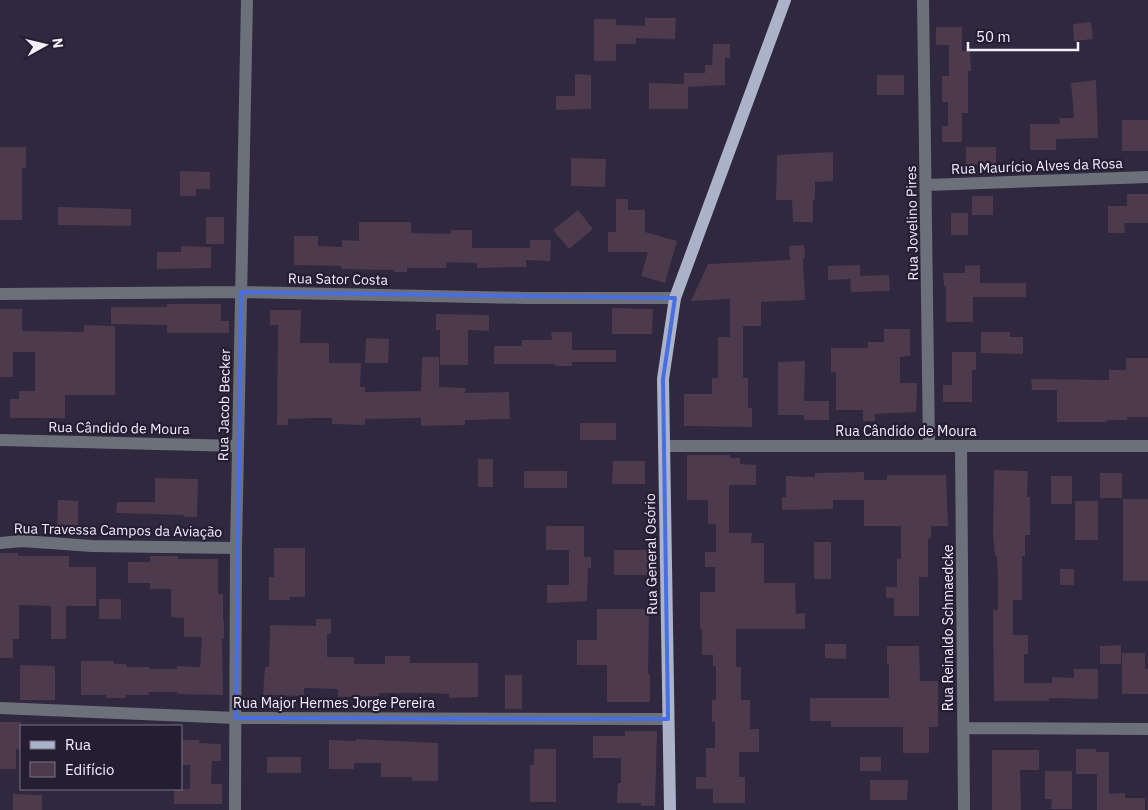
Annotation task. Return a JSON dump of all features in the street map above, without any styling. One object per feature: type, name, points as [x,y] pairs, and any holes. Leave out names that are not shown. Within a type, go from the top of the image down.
[{"type":"main road","name":"Rua General Osório","points":[[670,810],[663,379],[675,298],[786,0]]},
{"type":"street","name":"Rua Jacob Becker","points":[[235,810],[236,548],[247,0]]},
{"type":"street","name":"Rua Jovelino Pires","points":[[923,0],[929,446]]},
{"type":"street","name":"Rua Maurício Alves da Rosa","points":[[927,186],[1148,177]]},
{"type":"street","name":"Rua Sator Costa","points":[[0,294],[241,292],[526,298],[675,298]]},
{"type":"street","name":"Rua Cândido de Moura","points":[[0,440],[238,446]]},
{"type":"street","name":"Rua Cândido de Moura","points":[[664,446],[1148,446]]},
{"type":"street","name":"Rua Reinaldo Schmaedcke","points":[[961,446],[964,810]]},
{"type":"street","name":"Rua Travessa Campos da Aviação","points":[[0,543],[22,541],[92,546],[236,548]]},
{"type":"street","name":"Rua Major Hermes Jorge Pereira","points":[[0,708],[236,718],[668,719]]},
{"type":"street","points":[[964,728],[1148,729]]},
{"type":"highlighted area","points":[[241,292],[675,298],[663,379],[668,719],[236,718]]},
{"type":"building","points":[[645,18],[676,18],[675,39],[636,38],[636,44],[616,44],[616,61],[594,61],[594,19],[616,19],[616,25],[645,26]]},
{"type":"building","points":[[1091,22],[1093,39],[1074,41],[1073,24]]},
{"type":"building","points":[[936,27],[962,27],[962,51],[970,51],[971,71],[968,71],[968,113],[962,113],[962,142],[942,142],[942,126],[948,126],[948,102],[942,102],[942,76],[949,76],[949,45],[936,45]]},
{"type":"building","points":[[713,44],[730,44],[730,58],[725,58],[725,85],[688,87],[688,109],[649,109],[649,83],[684,84],[684,73],[705,73],[705,65],[712,65]]},
{"type":"building","points":[[575,74],[591,75],[591,109],[556,110],[556,96],[575,96]]},
{"type":"building","points":[[877,75],[904,75],[904,95],[877,95]]},
{"type":"building","points":[[1096,80],[1098,138],[1056,139],[1056,150],[1030,150],[1030,124],[1060,124],[1059,118],[1074,118],[1071,83]]},
{"type":"building","points":[[1122,120],[1148,120],[1148,151],[1122,151]]},
{"type":"building","points":[[0,147],[26,147],[26,168],[22,168],[22,220],[0,220]]},
{"type":"building","points":[[966,147],[996,147],[996,164],[966,165]]},
{"type":"building","points":[[833,152],[833,181],[815,182],[813,222],[793,222],[792,200],[776,200],[777,155]]},
{"type":"building","points":[[571,158],[606,159],[605,187],[571,186]]},
{"type":"building","points":[[180,171],[210,172],[210,189],[196,189],[196,196],[180,196]]},
{"type":"building","points":[[1127,194],[1148,194],[1148,223],[1124,223],[1125,233],[1108,233],[1108,206],[1127,206]]},
{"type":"building","points":[[972,196],[993,196],[993,215],[972,215]]},
{"type":"building","points":[[616,199],[628,199],[628,210],[645,210],[645,232],[677,241],[665,283],[641,276],[648,252],[608,252],[608,232],[616,232]]},
{"type":"building","points":[[58,207],[131,209],[131,226],[58,225]]},
{"type":"building","points":[[578,210],[593,229],[569,249],[553,230]]},
{"type":"building","points":[[951,213],[968,213],[968,235],[951,235]]},
{"type":"building","points":[[206,217],[224,217],[224,244],[206,244]]},
{"type":"building","points":[[359,222],[411,222],[411,233],[451,234],[451,230],[472,230],[472,248],[530,248],[530,240],[551,240],[550,261],[526,260],[526,267],[477,268],[477,263],[447,262],[446,268],[407,268],[407,272],[341,269],[342,266],[294,265],[294,236],[318,236],[318,246],[342,247],[342,240],[359,241]]},
{"type":"building","points":[[804,245],[805,300],[761,302],[761,326],[743,326],[743,378],[748,378],[748,408],[752,408],[752,427],[684,426],[684,394],[712,394],[712,378],[718,378],[718,337],[730,337],[730,299],[691,301],[708,264],[790,260],[789,246]]},
{"type":"building","points":[[181,246],[211,247],[211,268],[157,269],[157,252],[181,252]]},
{"type":"building","points":[[860,265],[860,276],[889,275],[890,291],[851,292],[850,279],[828,280],[828,266]]},
{"type":"building","points":[[980,265],[980,283],[1026,283],[1026,297],[973,297],[973,322],[946,322],[946,286],[944,286],[943,273],[965,273],[965,266]]},
{"type":"building","points":[[167,304],[221,304],[221,321],[229,321],[229,333],[167,333],[167,325],[111,324],[111,307],[167,307]]},
{"type":"building","points":[[612,308],[653,309],[652,334],[612,334]]},
{"type":"building","points":[[0,309],[22,309],[22,331],[84,332],[84,325],[115,326],[115,395],[65,395],[65,418],[10,418],[10,399],[19,399],[19,391],[35,391],[35,352],[13,352],[13,377],[0,377]]},
{"type":"building","points":[[270,310],[301,310],[300,343],[329,343],[329,363],[361,363],[360,387],[365,387],[365,392],[421,391],[422,357],[439,357],[439,387],[466,388],[465,393],[509,392],[510,419],[465,420],[465,425],[421,426],[421,418],[365,419],[365,425],[332,424],[332,418],[313,418],[288,419],[288,425],[277,425],[278,325],[270,325]]},
{"type":"building","points":[[436,314],[489,315],[489,331],[468,330],[468,365],[440,365],[440,330],[436,330]]},
{"type":"building","points":[[884,329],[910,329],[910,356],[900,357],[900,383],[917,383],[916,412],[875,414],[875,421],[863,421],[863,410],[836,410],[836,372],[831,372],[831,348],[868,348],[868,342],[884,342]]},
{"type":"building","points":[[551,332],[572,332],[572,350],[616,350],[616,362],[572,362],[572,366],[555,366],[555,364],[494,364],[494,346],[522,346],[522,340],[552,340]]},
{"type":"building","points":[[981,332],[1010,332],[1010,337],[1023,337],[1023,354],[981,353]]},
{"type":"building","points":[[366,338],[389,339],[388,363],[365,363]]},
{"type":"building","points":[[952,352],[976,352],[976,370],[972,370],[972,402],[943,402],[943,385],[952,385]]},
{"type":"building","points":[[1126,358],[1148,358],[1148,417],[1127,417],[1127,420],[1107,420],[1107,422],[1057,422],[1057,390],[1032,390],[1031,379],[1109,380],[1109,370],[1126,370]]},
{"type":"building","points":[[805,361],[804,401],[829,401],[829,420],[804,420],[804,415],[778,415],[778,362]]},
{"type":"building","points":[[580,423],[616,423],[616,440],[580,440]]},
{"type":"building","points":[[687,455],[730,455],[730,458],[740,458],[740,464],[756,465],[756,485],[730,485],[729,487],[729,533],[752,533],[751,543],[764,543],[764,583],[795,583],[796,614],[805,613],[805,629],[736,629],[736,667],[741,667],[741,700],[750,700],[750,729],[759,729],[759,752],[739,752],[739,777],[745,777],[745,803],[713,803],[713,789],[696,789],[696,777],[706,777],[706,748],[715,748],[715,722],[712,722],[712,700],[716,700],[716,666],[713,666],[713,655],[702,655],[700,592],[715,592],[715,567],[705,567],[705,552],[716,552],[716,524],[708,524],[708,500],[687,500]]},
{"type":"building","points":[[478,459],[493,459],[493,487],[478,487]]},
{"type":"building","points":[[613,461],[645,461],[645,484],[612,484]]},
{"type":"building","points":[[994,470],[1028,471],[1027,497],[1030,497],[1030,535],[1025,535],[1025,556],[1022,556],[1022,600],[1013,600],[1013,635],[1028,635],[1028,654],[1024,654],[1024,683],[1052,683],[1052,677],[1074,678],[1074,669],[1098,669],[1098,699],[1049,698],[1049,701],[994,701],[993,610],[998,610],[998,579],[997,556],[995,556],[993,535]]},
{"type":"building","points":[[524,471],[567,471],[567,488],[524,488]]},
{"type":"building","points":[[864,472],[864,480],[887,480],[887,475],[946,475],[948,526],[931,526],[931,539],[928,538],[928,577],[919,577],[919,616],[894,616],[894,598],[886,598],[886,587],[897,587],[897,559],[901,559],[901,526],[864,526],[864,500],[833,500],[833,509],[782,510],[782,497],[786,497],[786,476],[815,477],[815,473]]},
{"type":"building","points":[[1100,473],[1122,473],[1122,498],[1100,498]]},
{"type":"building","points":[[1051,476],[1072,476],[1072,504],[1051,504]]},
{"type":"building","points":[[155,478],[198,479],[197,517],[116,513],[117,502],[155,502]]},
{"type":"building","points":[[1123,499],[1148,499],[1148,581],[1123,581]]},
{"type":"building","points":[[58,500],[78,501],[78,531],[57,531]]},
{"type":"building","points":[[1075,501],[1098,501],[1098,540],[1075,540]]},
{"type":"building","points":[[546,526],[584,526],[584,557],[591,557],[591,568],[588,568],[587,601],[547,603],[547,585],[569,585],[569,550],[546,550]]},
{"type":"building","points":[[814,542],[831,542],[831,579],[814,579]]},
{"type":"building","points":[[274,548],[305,548],[305,597],[290,597],[290,600],[269,600],[269,577],[274,577]]},
{"type":"building","points":[[614,550],[652,550],[652,575],[614,575]]},
{"type":"building","points":[[0,553],[18,553],[18,556],[69,556],[69,567],[96,567],[96,606],[66,606],[66,639],[51,639],[51,606],[19,605],[19,639],[13,639],[13,658],[0,658]]},
{"type":"building","points":[[150,556],[178,556],[178,559],[218,559],[218,594],[223,594],[224,621],[224,639],[222,639],[223,695],[149,692],[149,695],[126,695],[126,698],[106,698],[106,695],[81,695],[81,661],[114,661],[114,664],[126,664],[126,667],[150,667],[150,669],[177,669],[177,666],[200,667],[202,637],[184,637],[184,618],[171,617],[171,589],[150,589],[150,583],[128,583],[128,562],[150,562]]},
{"type":"building","points":[[1060,569],[1074,569],[1074,585],[1060,585]]},
{"type":"building","points":[[99,599],[121,599],[121,619],[99,619]]},
{"type":"building","points":[[597,609],[649,609],[648,674],[650,674],[650,702],[607,702],[607,665],[577,665],[577,640],[597,640]]},
{"type":"building","points":[[316,619],[331,619],[331,634],[327,634],[327,657],[354,657],[354,664],[385,664],[385,656],[410,656],[410,663],[478,663],[478,697],[449,698],[449,694],[379,693],[379,696],[338,697],[338,689],[304,688],[304,696],[263,695],[265,667],[269,667],[270,625],[316,626]]},
{"type":"building","points":[[825,644],[846,644],[846,659],[825,658]]},
{"type":"building","points":[[1121,645],[1121,664],[1100,664],[1100,646]]},
{"type":"building","points":[[887,646],[919,646],[920,681],[938,681],[938,727],[929,727],[929,753],[903,753],[903,727],[831,727],[831,721],[810,721],[810,698],[889,698]]},
{"type":"building","points":[[1122,653],[1145,653],[1145,669],[1148,669],[1148,694],[1122,694]]},
{"type":"building","points":[[20,665],[55,666],[55,700],[20,700]]},
{"type":"building","points":[[505,675],[522,675],[522,709],[505,709]]},
{"type":"building","points":[[0,722],[21,722],[20,750],[16,749],[16,769],[0,769]]},
{"type":"building","points":[[625,731],[657,731],[655,806],[641,806],[641,803],[617,803],[618,783],[621,783],[621,758],[593,758],[593,736],[625,736]]},
{"type":"building","points":[[356,739],[438,743],[438,781],[412,781],[412,777],[381,777],[381,763],[354,763],[354,769],[329,769],[329,740],[356,741]]},
{"type":"building","points":[[182,740],[199,740],[199,743],[221,744],[221,761],[212,761],[211,784],[222,784],[222,804],[174,804],[174,790],[190,789],[190,765],[182,765]]},
{"type":"building","points":[[534,749],[556,749],[556,802],[530,802],[530,765],[534,765]]},
{"type":"building","points":[[1076,749],[1096,749],[1096,752],[1109,752],[1109,794],[1125,793],[1125,798],[1145,798],[1145,810],[1097,810],[1097,774],[1076,774]]},
{"type":"building","points":[[992,750],[1039,750],[1039,770],[1020,770],[1021,810],[992,810]]},
{"type":"building","points":[[267,757],[301,757],[301,773],[267,773]]},
{"type":"building","points":[[860,757],[881,757],[881,771],[860,771]]},
{"type":"building","points":[[1045,771],[1072,771],[1072,809],[1051,809],[1052,799],[1045,799]]},
{"type":"building","points":[[870,780],[908,780],[907,800],[870,800]]},
{"type":"building","points":[[13,794],[42,795],[42,810],[13,810]]}]
